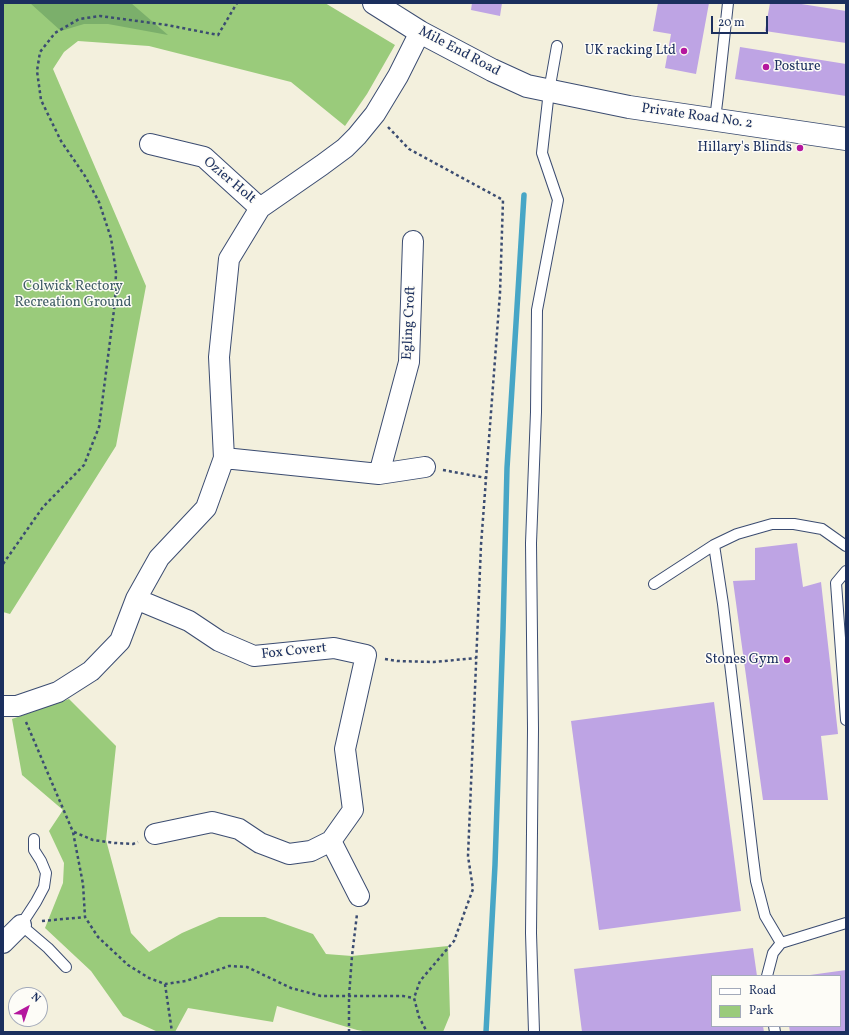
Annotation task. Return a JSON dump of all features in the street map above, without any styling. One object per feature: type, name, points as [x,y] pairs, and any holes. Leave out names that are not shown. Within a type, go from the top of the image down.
[{"type":"street","name":"Mile End Road","points":[[374,3],[420,32],[492,70],[527,86],[549,91]]},
{"type":"street","points":[[10,706],[58,692],[91,671],[120,641],[136,599],[159,558],[206,508],[224,458],[219,357],[230,259],[260,208],[345,148],[357,136],[375,114],[398,76],[420,32]]},
{"type":"street","name":"Private Road No. 2","points":[[549,91],[629,107],[846,139]]},
{"type":"street","name":"Ozier Holt","points":[[150,144],[204,157],[260,208]]},
{"type":"street","name":"Egling Croft","points":[[379,474],[409,362],[413,241]]},
{"type":"street","points":[[224,458],[379,474],[425,467]]},
{"type":"street","name":"Fox Covert","points":[[136,599],[189,621],[219,641],[254,656],[334,648],[366,655]]},
{"type":"street","points":[[156,834],[212,822],[239,829],[260,843],[289,854],[311,851],[331,841],[353,810],[345,749],[366,655]]},
{"type":"street","points":[[331,841],[359,896]]},
{"type":"street","points":[[3,943],[21,925]]},
{"type":"lane","points":[[715,119],[728,3]]},
{"type":"lane","points":[[534,1032],[531,933],[533,729],[532,543],[537,310],[558,200],[542,153],[549,91],[557,46]]},
{"type":"lane","points":[[654,584],[714,545],[737,534],[772,524],[794,524],[822,529],[846,546]]},
{"type":"lane","points":[[714,545],[723,604],[752,858],[765,916],[781,943]]},
{"type":"lane","points":[[846,571],[836,583],[846,720]]},
{"type":"lane","points":[[34,839],[34,850],[46,873],[44,887],[21,925],[48,948],[66,967]]},
{"type":"lane","points":[[767,975],[773,953],[781,943],[846,923]]},
{"type":"path","points":[[3,564],[43,507],[84,464],[100,427],[115,302],[116,272],[111,238],[99,202],[85,176],[61,141],[42,100],[37,71],[40,52],[55,33],[79,19],[100,16],[167,25],[218,35],[237,3]]},
{"type":"path","points":[[375,114],[409,149],[503,200],[500,293],[481,545],[476,658],[468,856],[473,889],[454,941],[420,981],[414,998],[419,1017],[426,1032]]},
{"type":"path","points":[[425,467],[486,478]]},
{"type":"path","points":[[366,655],[397,661],[434,662],[476,658]]},
{"type":"path","points":[[10,706],[26,721],[73,832],[83,884],[85,917],[98,937],[128,965],[149,978],[165,984],[186,981],[229,966],[247,967],[291,988],[321,996],[403,996],[414,998]]},
{"type":"path","points":[[73,832],[93,840],[115,844],[133,844],[156,834]]},
{"type":"path","points":[[349,1032],[349,996],[359,896]]},
{"type":"path","points":[[21,925],[39,921],[85,917]]},
{"type":"path","points":[[165,984],[172,1032]]},
{"type":"green space","name":"Colwick Rectory Recreation Ground","points":[[3,3],[325,3],[395,45],[367,94],[345,126],[291,82],[149,46],[78,41],[64,52],[53,69],[146,286],[116,446],[10,614],[3,612]]},
{"type":"green space","points":[[30,3],[131,3],[168,35],[108,24],[84,24],[61,31]]},
{"type":"green space","points":[[69,699],[116,746],[106,840],[131,933],[149,952],[182,933],[219,917],[265,917],[313,934],[326,954],[352,956],[448,946],[450,1015],[443,1032],[369,1032],[357,1030],[277,1006],[273,1022],[188,1008],[175,1032],[158,1032],[123,1016],[91,971],[45,928],[63,883],[64,863],[49,831],[63,810],[22,775],[12,719]]},
{"type":"building","points":[[472,3],[502,3],[500,16],[471,10]]},
{"type":"building","name":"UK racking Ltd","points":[[658,3],[709,3],[696,74],[665,68],[671,34],[653,31]]},
{"type":"building","points":[[770,3],[795,3],[846,11],[846,43],[765,31]]},
{"type":"building","points":[[740,47],[846,64],[846,96],[735,79]]},
{"type":"building","name":"Stones Gym","points":[[797,543],[803,587],[821,582],[838,734],[821,736],[828,800],[763,800],[733,581],[755,580],[755,548]]},
{"type":"building","points":[[714,702],[741,911],[599,930],[571,721]]},
{"type":"building","points":[[753,948],[757,975],[711,975],[711,1027],[763,1027],[764,1032],[582,1032],[574,969]]},
{"type":"building","points":[[846,970],[846,1032],[790,1032],[789,1027],[841,1027],[841,975],[810,975]]},
{"type":"waterway","points":[[486,1032],[495,865],[507,468],[524,195]]},
{"type":"place","name":"UK racking Ltd","points":[[684,51]]},
{"type":"place","name":"Posture","points":[[766,67]]},
{"type":"place","name":"Hillary's Blinds","points":[[800,148]]},
{"type":"place","name":"Stones Gym","points":[[787,660]]}]
